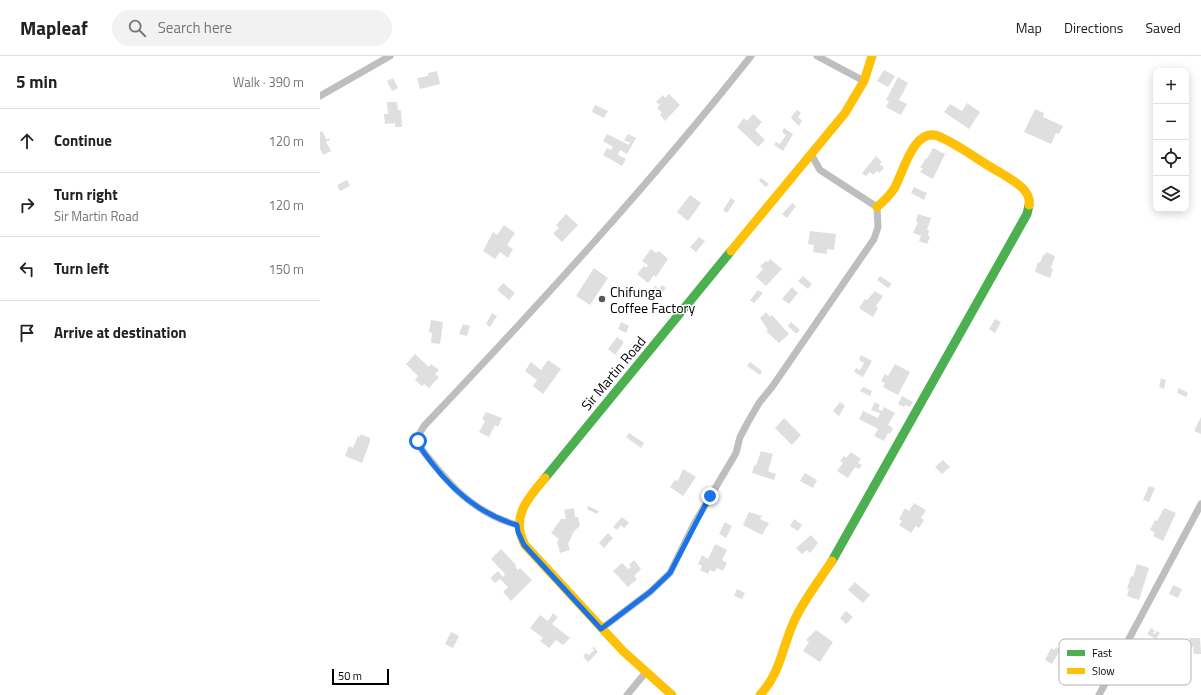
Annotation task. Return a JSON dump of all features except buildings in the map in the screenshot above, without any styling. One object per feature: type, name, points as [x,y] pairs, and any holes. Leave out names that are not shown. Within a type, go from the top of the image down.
[{"type":"street","points":[[320,96],[390,56]]},
{"type":"street","points":[[672,695],[601,629],[524,545],[518,532],[517,525],[496,517],[456,491],[419,446],[418,436],[424,426],[539,303],[673,151],[751,56]]},
{"type":"street","points":[[816,56],[864,81]]},
{"type":"street","name":"Sir Martin Road","points":[[517,525],[524,507],[540,484],[845,114],[864,81],[872,56]]},
{"type":"street","points":[[601,629],[650,592],[670,573],[694,524],[736,453],[743,431],[759,403],[772,387],[874,239],[878,227],[877,207],[892,192],[915,145],[920,138],[927,134],[942,139],[999,173],[1022,189],[1030,200],[1027,214],[847,536],[797,615],[779,670],[775,678],[760,695]]},
{"type":"street","points":[[811,154],[820,170],[877,207]]},
{"type":"street","points":[[1129,639],[1201,504]]},
{"type":"street","points":[[627,695],[646,672]]},
{"type":"street","points":[[1099,695],[1104,685]]},
{"type":"traffic: fast","points":[[832,561],[1027,214],[1029,205]]},
{"type":"traffic: fast","points":[[545,478],[731,251]]},
{"type":"traffic: slow","points":[[731,251],[845,113],[864,81],[872,56]]},
{"type":"traffic: slow","points":[[877,207],[894,189],[915,145],[922,138],[929,135],[938,136],[954,144],[1015,182],[1024,190],[1029,200],[1029,205]]},
{"type":"traffic: slow","points":[[545,478],[527,501],[520,517],[519,526],[525,545],[623,651],[672,695]]},
{"type":"traffic: slow","points":[[760,695],[768,686],[778,666],[797,615],[809,594],[832,561]]},
{"type":"place","name":"Chifunga Coffee Factory","points":[[602,299]]},
{"type":"route","points":[[418,441],[419,446],[437,470],[456,491],[496,517],[517,525],[518,532],[524,545],[601,629],[650,592],[670,573],[694,524],[710,496]]}]
